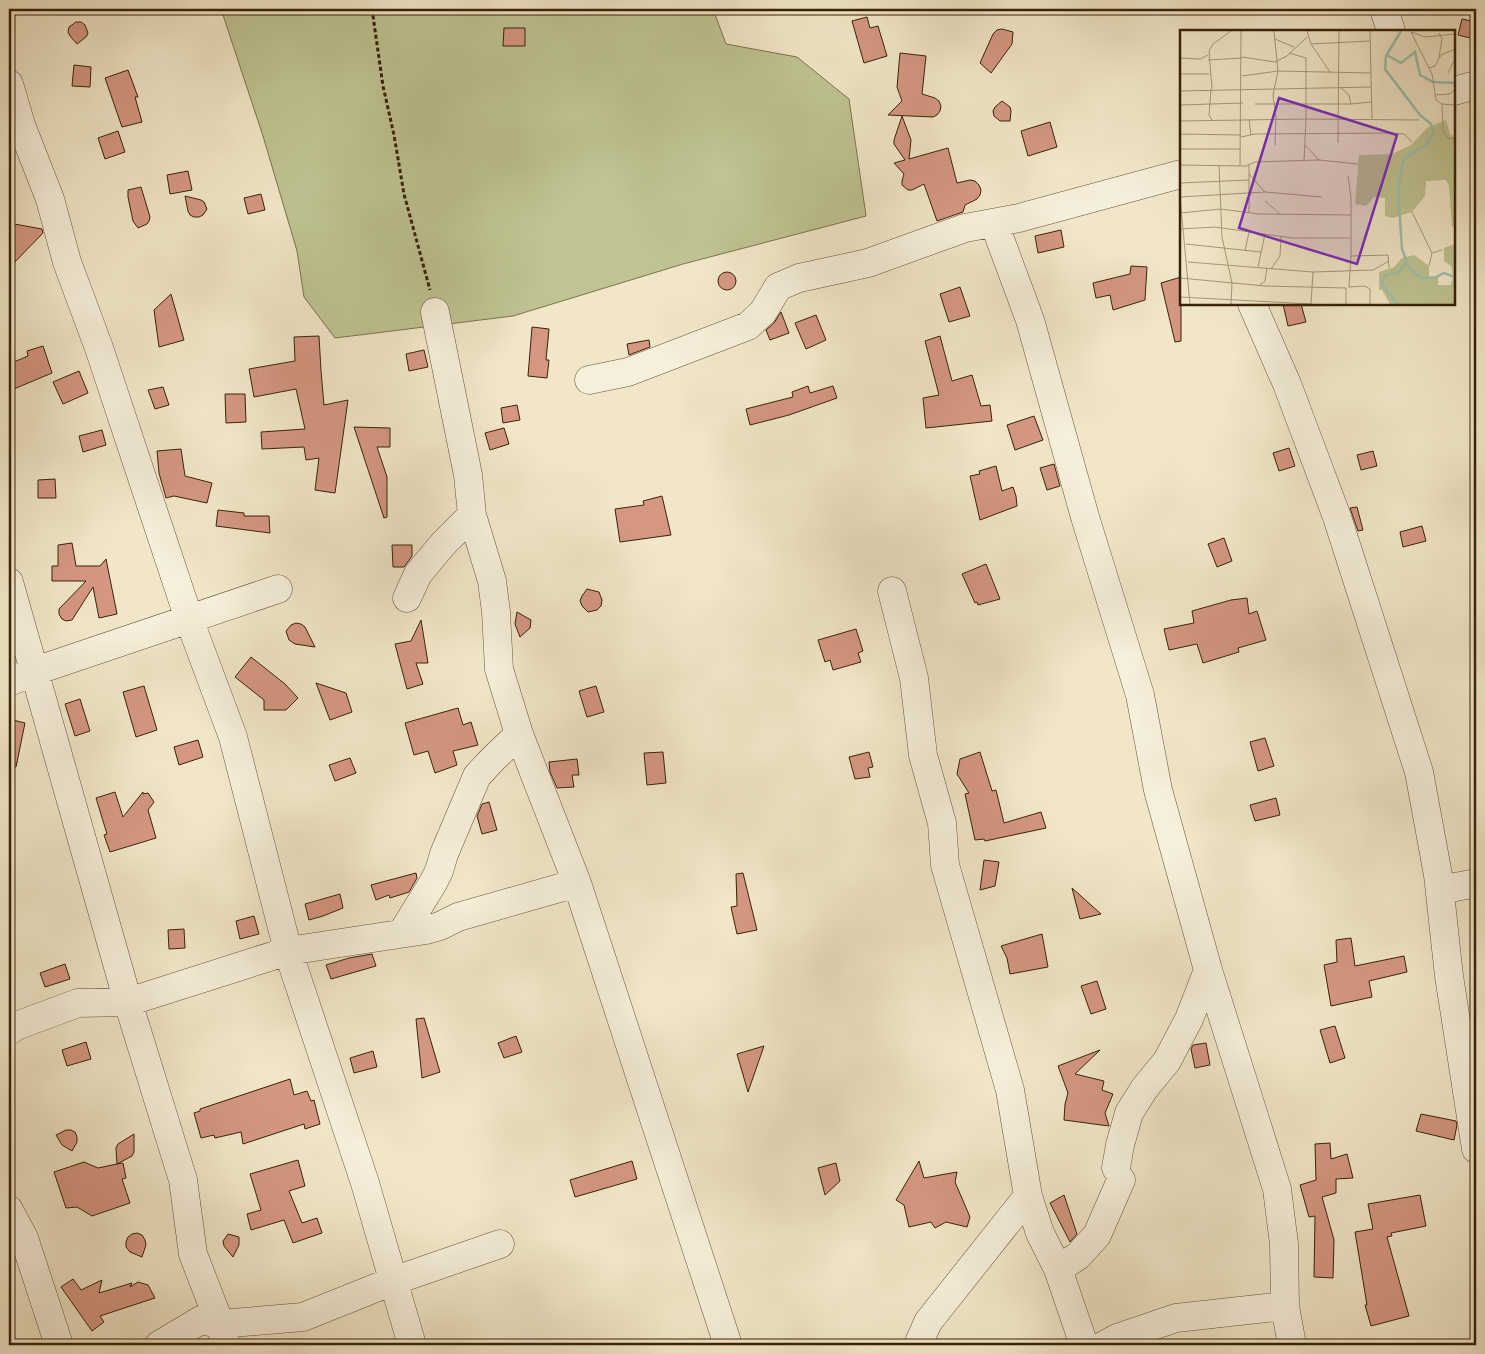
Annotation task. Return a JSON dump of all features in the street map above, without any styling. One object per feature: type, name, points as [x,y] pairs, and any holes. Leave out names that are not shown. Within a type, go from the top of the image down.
[{"type":"street","points":[[1384,9],[1391,30]]},
{"type":"street","points":[[9,84],[21,124],[50,199],[67,262],[99,348],[189,619],[233,737],[288,951],[365,1183],[412,1345]]},
{"type":"street","points":[[1455,91],[1476,85]]},
{"type":"street","points":[[589,380],[628,372],[748,326],[763,312],[778,287],[799,278],[868,263],[965,228],[1019,218],[1180,174]]},
{"type":"street","points":[[994,223],[1030,320],[1085,517],[1140,695],[1158,790],[1208,970],[1277,1190],[1284,1244],[1284,1306],[1292,1345]]},
{"type":"street","points":[[1252,305],[1287,384],[1337,517],[1419,772],[1438,875],[1449,976],[1470,1066],[1476,1149]]},
{"type":"street","points":[[435,312],[468,475],[472,515],[492,581],[496,612],[499,669],[519,734],[577,884],[728,1345]]},
{"type":"street","points":[[407,598],[418,574],[443,544],[472,515]]},
{"type":"street","points":[[9,582],[128,1002],[183,1180],[193,1254],[223,1334]]},
{"type":"street","points":[[9,682],[278,589]]},
{"type":"street","points":[[892,591],[914,678],[923,755],[942,823],[945,864],[1010,1090],[1028,1196],[1040,1233],[1058,1269],[1084,1345]]},
{"type":"street","points":[[402,933],[439,871],[444,854],[477,776],[519,734]]},
{"type":"street","points":[[1440,890],[1476,883]]},
{"type":"street","points":[[9,1031],[16,1026],[78,1003],[128,1002],[288,951],[426,930],[440,926],[458,917],[577,884]]},
{"type":"street","points":[[1058,1269],[1078,1256],[1097,1235],[1119,1174],[1120,1145],[1129,1113],[1144,1089],[1167,1061],[1189,1019],[1208,970]]},
{"type":"street","points":[[918,1345],[928,1322],[1028,1196]]},
{"type":"street","points":[[9,1210],[24,1238],[59,1345]]},
{"type":"street","points":[[159,1345],[201,1320],[223,1334],[303,1318],[393,1281],[500,1244]]},
{"type":"street","points":[[1104,1345],[1117,1338],[1176,1318],[1284,1306]]},
{"type":"path","points":[[372,9],[382,86],[394,135],[404,194],[435,312]]},
{"type":"green space","points":[[221,9],[713,9],[726,44],[797,57],[849,99],[866,216],[683,264],[513,316],[335,338],[304,297],[297,251],[263,136]]},
{"type":"building","points":[[867,17],[870,28],[878,26],[887,56],[864,63],[852,21]]},
{"type":"building","points":[[1462,19],[1476,22],[1474,39],[1458,35]]},
{"type":"building","points":[[76,22],[81,22],[85,25],[88,33],[77,44],[68,32],[69,27]]},
{"type":"building","points":[[504,28],[525,28],[525,46],[503,46]]},
{"type":"building","points":[[1002,29],[1013,32],[1012,44],[991,73],[980,63],[993,34],[997,30]]},
{"type":"building","points":[[900,53],[926,56],[922,94],[939,101],[941,106],[937,115],[933,117],[888,115],[902,101],[897,87]]},
{"type":"building","points":[[74,65],[91,67],[90,87],[72,86]]},
{"type":"building","points":[[128,70],[138,97],[135,97],[142,122],[122,127],[105,78]]},
{"type":"building","points":[[1002,101],[1010,107],[1010,121],[1000,121],[994,116],[993,111],[995,107]]},
{"type":"building","points":[[902,116],[911,140],[909,159],[948,148],[957,183],[970,180],[975,181],[979,185],[980,195],[977,199],[965,205],[963,212],[937,221],[924,184],[912,190],[908,190],[902,185],[904,174],[894,163],[905,160],[894,144],[894,140]]},
{"type":"building","points":[[1050,122],[1057,147],[1028,156],[1021,131]]},
{"type":"building","points":[[118,131],[125,152],[105,159],[98,138]]},
{"type":"building","points":[[188,171],[192,190],[170,194],[167,175]]},
{"type":"building","points":[[141,187],[150,217],[147,224],[138,228],[133,221],[128,190]]},
{"type":"building","points":[[261,194],[265,210],[248,214],[244,198]]},
{"type":"building","points":[[185,196],[204,202],[207,209],[203,215],[194,217],[190,215]]},
{"type":"building","points":[[9,223],[42,229],[43,233],[9,268]]},
{"type":"building","points":[[1061,230],[1064,247],[1038,253],[1035,236]]},
{"type":"building","points":[[1131,266],[1147,267],[1145,300],[1113,310],[1110,295],[1096,298],[1093,283],[1130,274]]},
{"type":"building","points":[[727,272],[733,275],[736,281],[733,287],[727,290],[721,287],[718,281],[721,275]]},
{"type":"building","points":[[1180,277],[1181,341],[1175,342],[1161,283]]},
{"type":"building","points":[[960,287],[970,316],[949,322],[940,294]]},
{"type":"building","points":[[171,294],[184,340],[159,347],[154,310]]},
{"type":"building","points":[[1283,305],[1301,305],[1306,322],[1288,326]]},
{"type":"building","points":[[781,312],[789,333],[770,340],[766,330],[774,323]]},
{"type":"building","points":[[816,315],[826,340],[806,349],[795,323]]},
{"type":"building","points":[[532,327],[549,329],[546,360],[549,360],[547,378],[528,376]]},
{"type":"building","points":[[319,336],[324,405],[348,400],[335,493],[315,490],[319,458],[306,460],[304,447],[262,449],[261,432],[305,429],[296,389],[254,397],[249,369],[295,361],[294,337]]},
{"type":"building","points":[[940,336],[952,381],[972,375],[981,406],[990,405],[992,421],[926,428],[923,398],[939,395],[925,341]]},
{"type":"building","points":[[649,340],[650,347],[629,355],[627,344]]},
{"type":"building","points":[[43,346],[52,373],[9,391],[9,364],[28,356],[27,351]]},
{"type":"building","points":[[424,350],[428,367],[409,371],[406,354]]},
{"type":"building","points":[[79,371],[88,393],[63,404],[53,382]]},
{"type":"building","points":[[808,386],[810,393],[833,386],[837,398],[789,415],[750,425],[746,409],[793,397],[792,392]]},
{"type":"building","points":[[163,387],[169,405],[155,409],[148,390]]},
{"type":"building","points":[[225,394],[245,394],[246,422],[226,423]]},
{"type":"building","points":[[517,405],[520,420],[503,423],[501,408]]},
{"type":"building","points":[[1034,416],[1043,440],[1015,450],[1007,425]]},
{"type":"building","points":[[354,427],[390,428],[390,447],[377,447],[387,477],[387,517],[384,518]]},
{"type":"building","points":[[504,428],[509,444],[490,450],[485,433]]},
{"type":"building","points":[[102,430],[106,445],[83,452],[79,436]]},
{"type":"building","points":[[1289,448],[1295,466],[1279,471],[1273,453]]},
{"type":"building","points":[[181,449],[185,476],[212,483],[207,503],[174,496],[166,498],[159,473],[157,451]]},
{"type":"building","points":[[1373,451],[1377,466],[1361,470],[1357,455]]},
{"type":"building","points":[[1054,464],[1060,486],[1047,490],[1040,468]]},
{"type":"building","points":[[996,466],[1002,491],[1013,487],[1017,506],[980,520],[970,476],[980,474],[979,471]]},
{"type":"building","points":[[55,479],[56,498],[38,498],[38,480]]},
{"type":"building","points":[[662,496],[671,535],[620,542],[615,509],[644,505],[643,501]]},
{"type":"building","points":[[1357,507],[1363,530],[1358,531],[1350,508]]},
{"type":"building","points":[[218,510],[244,513],[244,516],[269,516],[270,533],[216,526]]},
{"type":"building","points":[[1422,526],[1426,541],[1403,547],[1400,532]]},
{"type":"building","points":[[1224,538],[1232,561],[1217,567],[1208,544]]},
{"type":"building","points":[[72,543],[76,566],[100,566],[106,559],[117,614],[99,618],[93,587],[72,620],[66,621],[62,619],[59,609],[86,581],[52,581],[52,566],[58,566],[58,545]]},
{"type":"building","points":[[392,545],[412,545],[412,556],[404,567],[393,567]]},
{"type":"building","points":[[986,564],[1000,599],[978,605],[977,602],[975,603],[962,574]]},
{"type":"building","points":[[587,589],[599,592],[602,600],[601,606],[597,610],[588,612],[582,606],[580,601]]},
{"type":"building","points":[[1247,598],[1249,614],[1257,611],[1266,640],[1238,648],[1239,652],[1203,663],[1197,644],[1169,650],[1164,629],[1194,623],[1192,611],[1231,600]]},
{"type":"building","points":[[517,612],[531,620],[530,628],[520,637],[515,624]]},
{"type":"building","points":[[421,620],[428,663],[416,663],[423,684],[407,689],[395,644],[411,641]]},
{"type":"building","points":[[296,623],[305,627],[315,647],[295,644],[289,640],[286,631],[291,625]]},
{"type":"building","points":[[856,629],[863,651],[858,653],[861,662],[833,670],[830,660],[825,662],[818,640]]},
{"type":"building","points":[[251,657],[285,684],[298,698],[286,710],[264,710],[264,700],[235,677]]},
{"type":"building","points":[[316,683],[346,693],[352,712],[330,720]]},
{"type":"building","points":[[144,686],[157,730],[136,737],[123,692]]},
{"type":"building","points":[[596,686],[604,712],[587,717],[579,691]]},
{"type":"building","points":[[80,699],[90,731],[75,736],[65,704]]},
{"type":"building","points":[[458,708],[463,725],[471,722],[478,745],[453,751],[457,765],[435,773],[428,751],[414,755],[405,723]]},
{"type":"building","points":[[9,719],[25,723],[16,767],[9,766]]},
{"type":"building","points":[[1265,738],[1274,766],[1258,771],[1250,742]]},
{"type":"building","points":[[198,740],[203,757],[179,765],[174,747]]},
{"type":"building","points":[[663,752],[666,783],[647,785],[644,753]]},
{"type":"building","points":[[869,752],[873,767],[868,768],[870,777],[855,779],[849,757]]},
{"type":"building","points":[[980,752],[992,791],[996,790],[1004,823],[1041,812],[1046,828],[985,841],[984,839],[975,840],[965,794],[969,793],[957,774],[960,759]]},
{"type":"building","points":[[350,758],[356,773],[335,781],[329,765]]},
{"type":"building","points":[[577,759],[579,775],[572,775],[574,787],[557,788],[550,772],[549,762]]},
{"type":"building","points":[[115,792],[123,817],[143,792],[143,794],[148,793],[154,802],[148,810],[156,838],[110,852],[104,835],[107,834],[96,798]]},
{"type":"building","points":[[1276,798],[1280,815],[1255,821],[1250,805]]},
{"type":"building","points":[[489,802],[497,830],[482,834],[477,816],[482,804]]},
{"type":"building","points":[[984,860],[999,862],[995,886],[980,890]]},
{"type":"building","points":[[416,873],[417,878],[409,892],[390,898],[389,895],[376,900],[371,885]]},
{"type":"building","points":[[743,873],[757,930],[737,934],[731,907],[737,906],[736,874]]},
{"type":"building","points":[[1072,888],[1101,914],[1080,919]]},
{"type":"building","points":[[340,894],[343,908],[309,920],[305,904]]},
{"type":"building","points":[[254,916],[259,934],[240,939],[236,921]]},
{"type":"building","points":[[184,929],[185,948],[169,949],[168,930]]},
{"type":"building","points":[[1042,934],[1048,967],[1010,974],[1007,958],[1001,946]]},
{"type":"building","points":[[1351,938],[1355,966],[1404,956],[1407,972],[1369,981],[1372,997],[1331,1006],[1324,965],[1337,962],[1336,940]]},
{"type":"building","points":[[372,954],[376,966],[331,979],[326,965]]},
{"type":"building","points":[[65,964],[70,979],[45,987],[40,973]]},
{"type":"building","points":[[1097,981],[1106,1009],[1091,1014],[1081,986]]},
{"type":"building","points":[[424,1018],[440,1072],[422,1078],[416,1019]]},
{"type":"building","points":[[1335,1026],[1345,1058],[1330,1063],[1320,1030]]},
{"type":"building","points":[[516,1036],[522,1052],[504,1058],[498,1043]]},
{"type":"building","points":[[86,1042],[91,1059],[67,1066],[62,1050]]},
{"type":"building","points":[[1206,1043],[1210,1065],[1195,1068],[1191,1049],[1193,1045]]},
{"type":"building","points":[[764,1046],[748,1092],[737,1054]]},
{"type":"building","points":[[1100,1050],[1075,1074],[1104,1081],[1102,1090],[1113,1094],[1105,1113],[1109,1126],[1064,1120],[1068,1093],[1058,1066]]},
{"type":"building","points":[[373,1051],[377,1067],[354,1073],[350,1058]]},
{"type":"building","points":[[290,1079],[294,1095],[307,1091],[311,1101],[314,1100],[320,1124],[305,1129],[304,1124],[243,1144],[241,1132],[215,1138],[214,1135],[201,1138],[194,1113],[200,1111],[200,1109]]},
{"type":"building","points":[[1421,1114],[1456,1121],[1454,1140],[1416,1131]]},
{"type":"building","points":[[66,1130],[75,1132],[77,1137],[77,1142],[72,1151],[62,1145],[56,1135]]},
{"type":"building","points":[[134,1134],[134,1152],[132,1156],[117,1164],[116,1148],[118,1144]]},
{"type":"building","points":[[1330,1143],[1331,1159],[1347,1154],[1353,1178],[1336,1179],[1336,1193],[1322,1197],[1334,1240],[1333,1278],[1314,1277],[1315,1216],[1309,1217],[1300,1185],[1316,1180],[1315,1144]]},
{"type":"building","points":[[298,1160],[305,1186],[289,1191],[302,1223],[317,1218],[322,1233],[293,1243],[284,1220],[251,1230],[247,1214],[261,1210],[250,1174]]},
{"type":"building","points":[[632,1161],[637,1179],[575,1197],[570,1180]]},
{"type":"building","points":[[919,1161],[924,1178],[957,1172],[955,1182],[970,1217],[967,1227],[946,1222],[935,1228],[931,1222],[909,1227],[904,1205],[896,1200]]},
{"type":"building","points":[[84,1162],[98,1168],[123,1163],[126,1178],[122,1179],[130,1203],[92,1216],[77,1207],[66,1208],[54,1172]]},
{"type":"building","points":[[836,1163],[840,1181],[825,1195],[818,1168]]},
{"type":"building","points":[[1064,1195],[1077,1234],[1070,1242],[1050,1203]]},
{"type":"building","points":[[1420,1195],[1426,1226],[1391,1233],[1392,1236],[1387,1237],[1409,1316],[1371,1326],[1365,1305],[1367,1305],[1355,1232],[1373,1229],[1368,1204]]},
{"type":"building","points":[[137,1233],[142,1235],[145,1240],[146,1245],[142,1257],[130,1252],[126,1247],[128,1237]]},
{"type":"building","points":[[228,1234],[239,1237],[239,1245],[233,1257],[224,1246],[223,1241]]},
{"type":"building","points":[[73,1279],[81,1290],[102,1280],[99,1293],[132,1283],[130,1287],[138,1282],[148,1285],[155,1298],[100,1316],[104,1322],[92,1331],[61,1287]]}]
